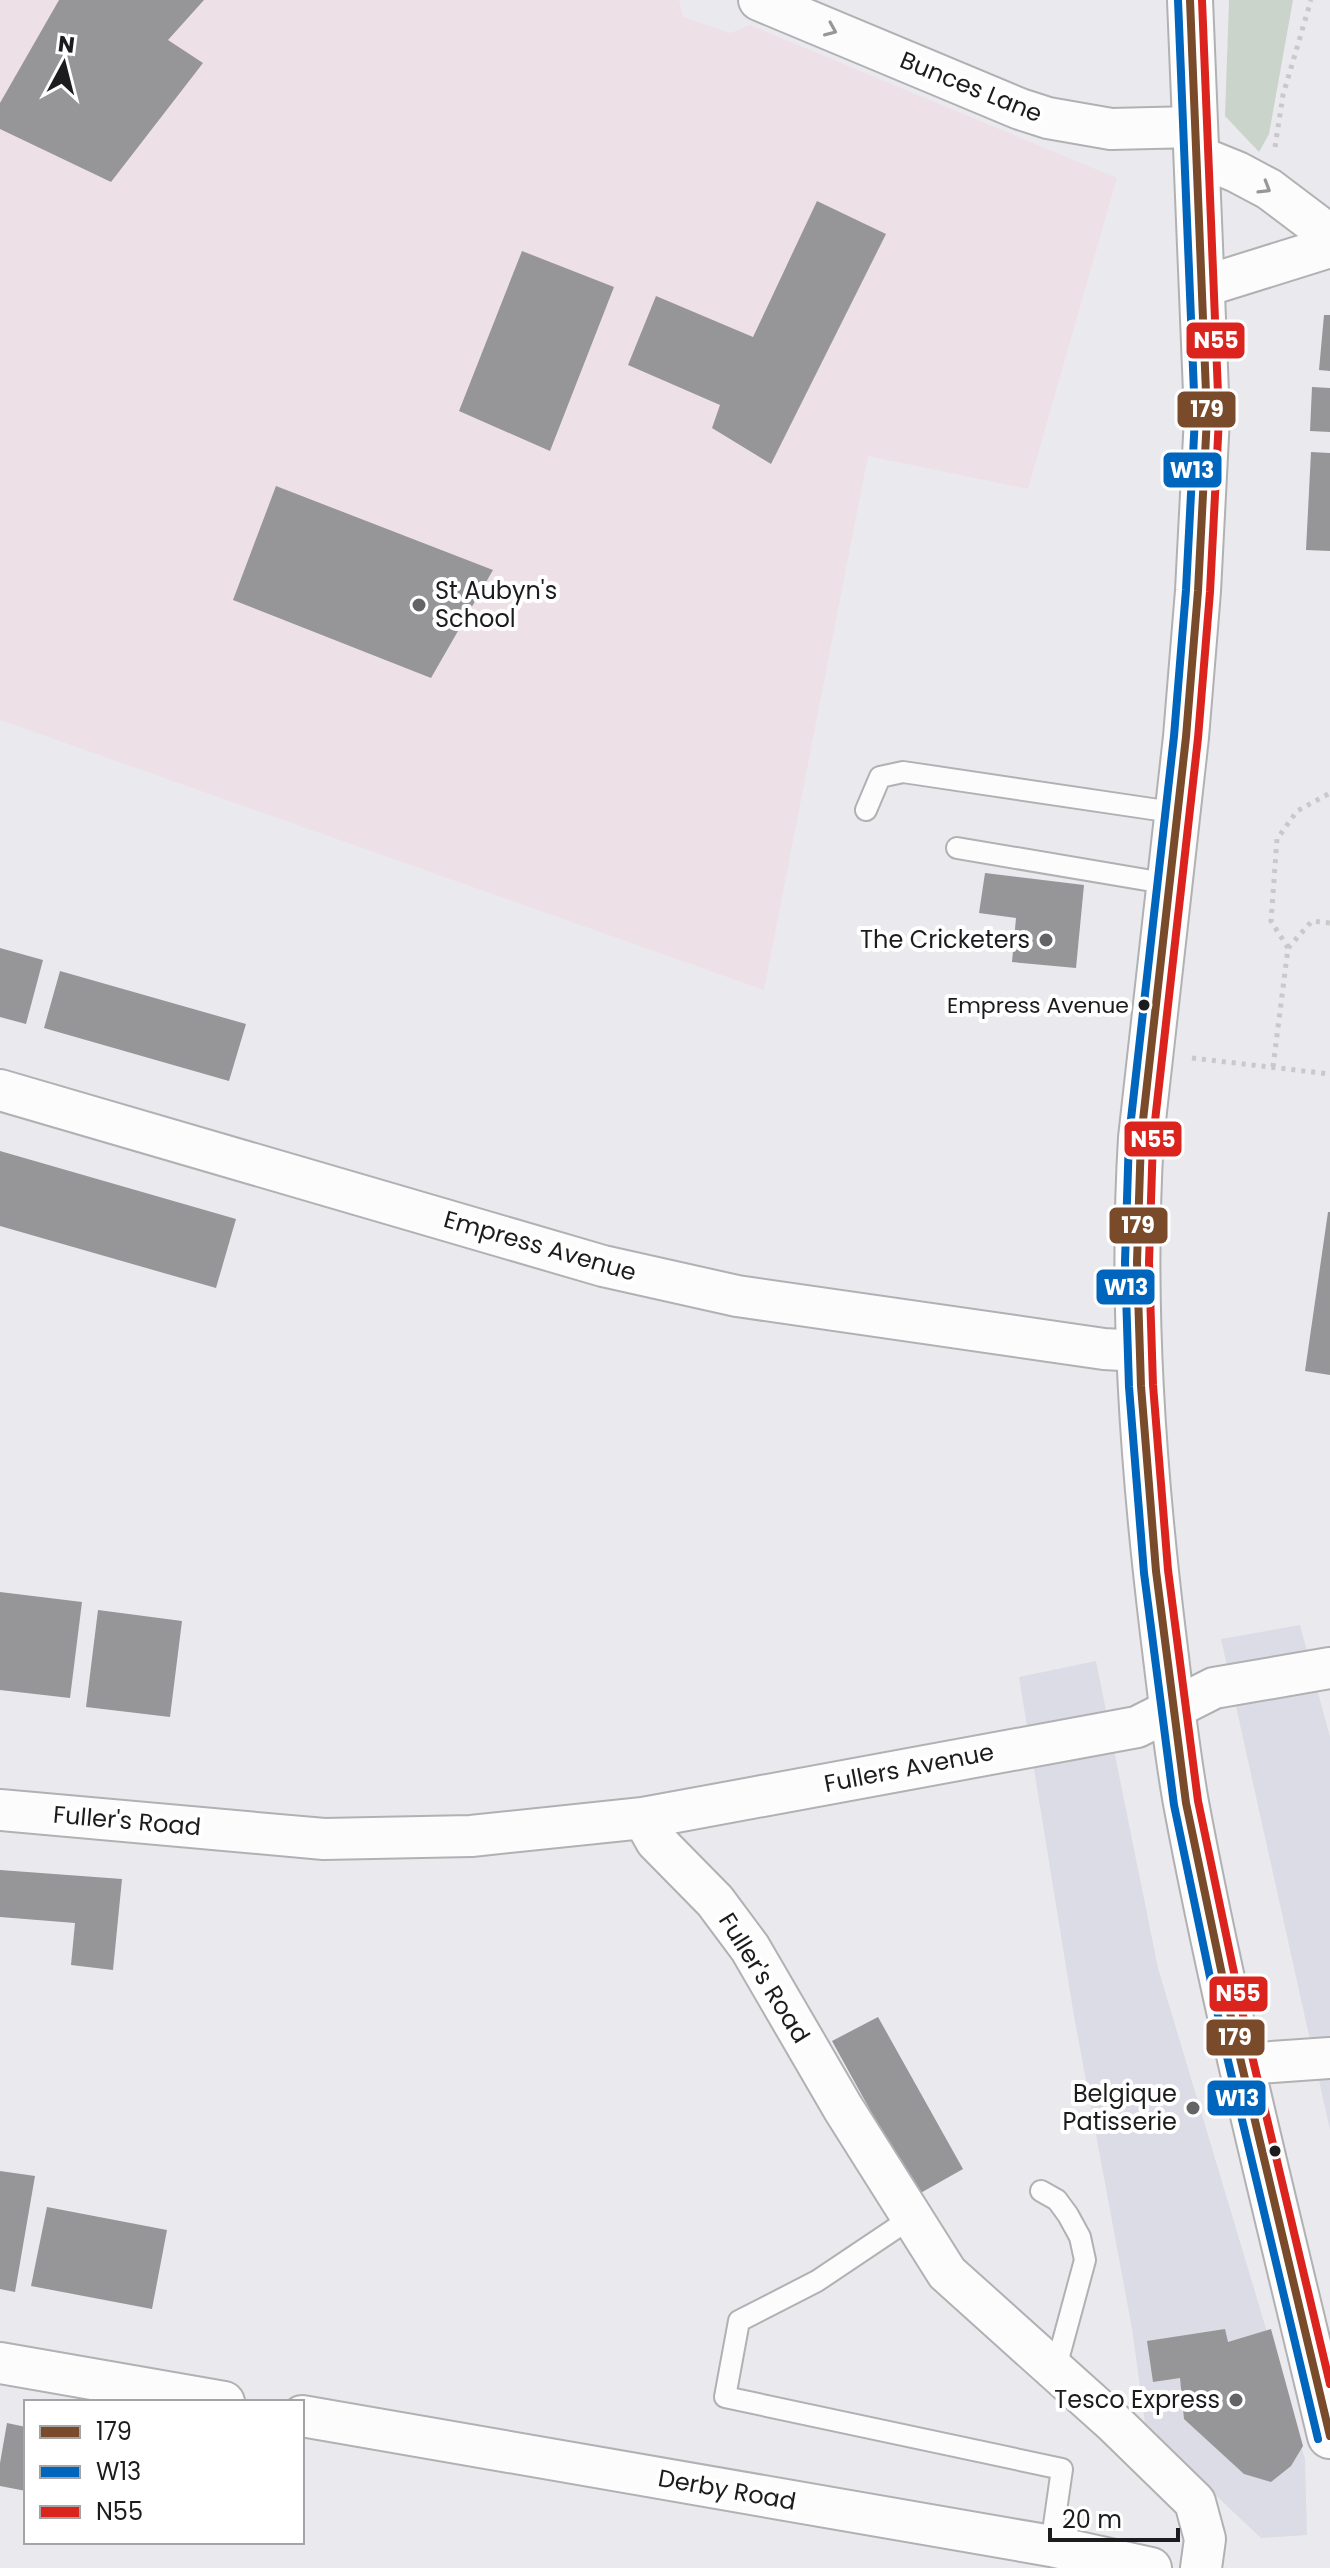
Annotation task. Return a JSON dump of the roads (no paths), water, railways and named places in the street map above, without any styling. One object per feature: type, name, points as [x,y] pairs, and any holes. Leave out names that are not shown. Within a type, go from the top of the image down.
[{"type":"main road","points":[[1190,0],[1207,417],[1198,591],[1179,813],[1141,1138],[1137,1198],[1148,1514],[1186,1802],[1242,2064],[1330,2436]]},
{"type":"street","name":"Bunces Lane","points":[[759,0],[1020,109],[1048,118],[1194,141]]},
{"type":"street","points":[[1194,141],[1237,172],[1269,189],[1330,235]]},
{"type":"street","points":[[1202,287],[1330,247]]},
{"type":"street","name":"Empress Avenue","points":[[0,1090],[603,1266],[737,1296],[1089,1347],[1140,1351]]},
{"type":"street","name":"Fullers Avenue","points":[[643,1818],[1137,1727],[1214,1688],[1330,1668]]},
{"type":"street","name":"Fuller's Road","points":[[0,1810],[324,1839],[471,1836],[643,1818],[656,1841],[715,1901],[750,1948],[843,2108],[947,2273],[1195,2502],[1205,2539],[1201,2568]]},
{"type":"street","points":[[1242,2064],[1330,2058]]},
{"type":"street","points":[[0,2363],[213,2400]]},
{"type":"street","name":"Derby Road","points":[[304,2416],[1051,2546],[1151,2568]]},
{"type":"lane","points":[[866,810],[880,777],[903,772],[1179,813]]},
{"type":"lane","points":[[957,848],[1170,884]]},
{"type":"lane","points":[[1041,2191],[1057,2200],[1068,2215],[1080,2237],[1085,2260],[1055,2371]]},
{"type":"lane","points":[[911,2218],[817,2281],[739,2321],[725,2397],[1062,2469],[1051,2546]]},
{"type":"place","name":"St Aubyn's School","points":[[419,605]]},
{"type":"place","name":"The Cricketers","points":[[1046,940]]},
{"type":"place","name":"Empress Avenue","points":[[1144,1005]]},
{"type":"place","name":"Belgique Patisserie","points":[[1193,2108]]},
{"type":"place","name":"Tesco Express","points":[[1236,2400]]}]
